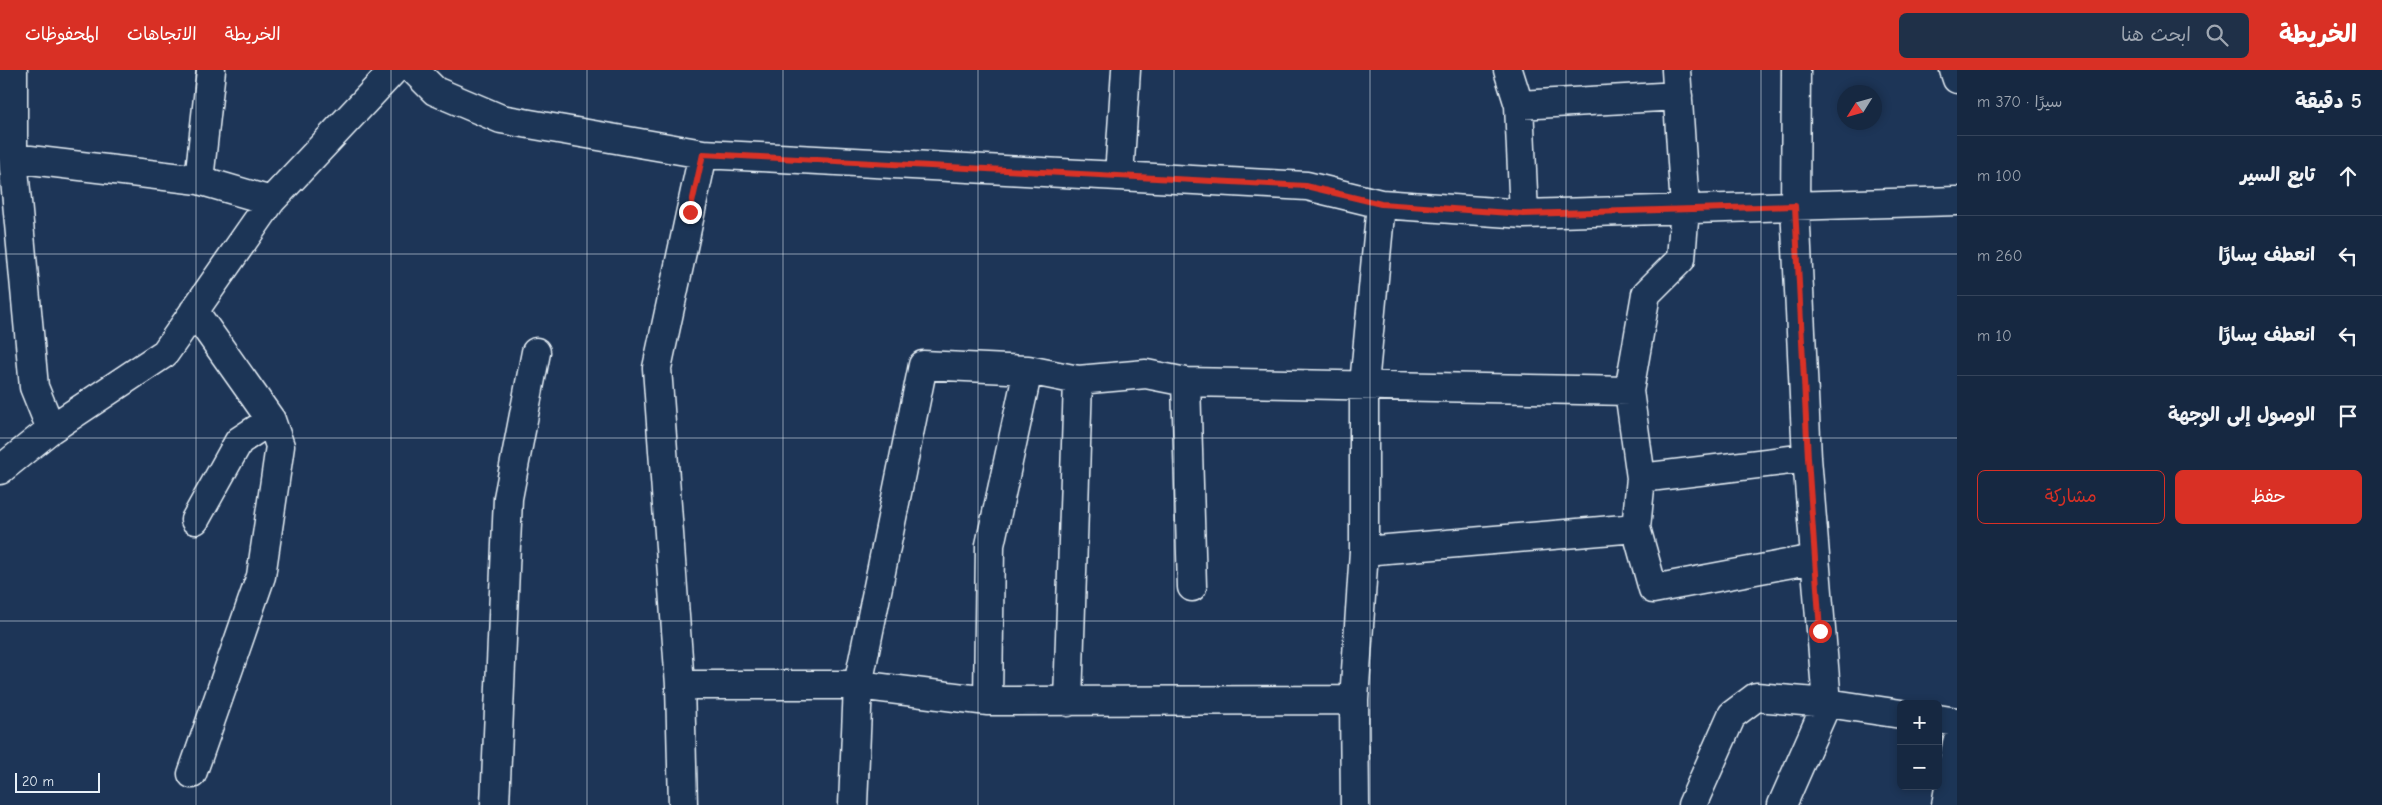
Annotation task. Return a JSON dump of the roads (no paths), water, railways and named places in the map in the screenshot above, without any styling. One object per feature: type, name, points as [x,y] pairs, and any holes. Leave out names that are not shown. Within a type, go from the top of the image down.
[{"type":"street","points":[[13,70],[13,158],[34,387],[51,429]]},
{"type":"street","points":[[199,180],[211,70]]},
{"type":"street","points":[[0,470],[51,429],[165,353],[271,201],[394,70]]},
{"type":"street","points":[[414,70],[435,92],[501,119],[703,154],[1306,186],[1381,204],[1524,214],[1957,201]]},
{"type":"street","points":[[1119,176],[1126,70]]},
{"type":"street","points":[[1508,70],[1520,104],[1524,214]]},
{"type":"street","points":[[1782,805],[1827,703],[1814,559],[1795,206],[1796,70]]},
{"type":"street","points":[[1954,70],[1957,80]]},
{"type":"street","points":[[1520,104],[1677,83],[1685,208],[1681,259],[1646,294],[1629,391],[1641,478],[1636,528],[1653,589],[1814,559]]},
{"type":"street","points":[[683,805],[680,685],[657,368],[703,154]]},
{"type":"street","points":[[13,158],[199,180],[271,201]]},
{"type":"street","points":[[1354,805],[1354,700],[1364,551],[1364,385],[1381,204]]},
{"type":"street","points":[[192,774],[260,576],[280,446],[271,420],[194,311]]},
{"type":"street","points":[[495,805],[508,498],[536,352]]},
{"type":"street","points":[[853,805],[858,684],[923,365],[1028,370],[1078,380],[1146,374],[1186,382],[1629,391]]},
{"type":"street","points":[[988,702],[990,545],[1028,370]]},
{"type":"street","points":[[1068,702],[1078,380]]},
{"type":"street","points":[[1186,382],[1192,587]]},
{"type":"street","points":[[195,520],[239,441],[271,420]]},
{"type":"street","points":[[1641,478],[1808,458]]},
{"type":"street","points":[[1364,551],[1636,528]]},
{"type":"street","points":[[680,685],[858,684],[988,702],[1354,700]]},
{"type":"street","points":[[1692,805],[1732,715],[1756,697],[1827,703],[1897,713]]},
{"type":"street","points":[[1942,720],[1957,722]]},
{"type":"street","points":[[1946,805],[1957,743]]}]
